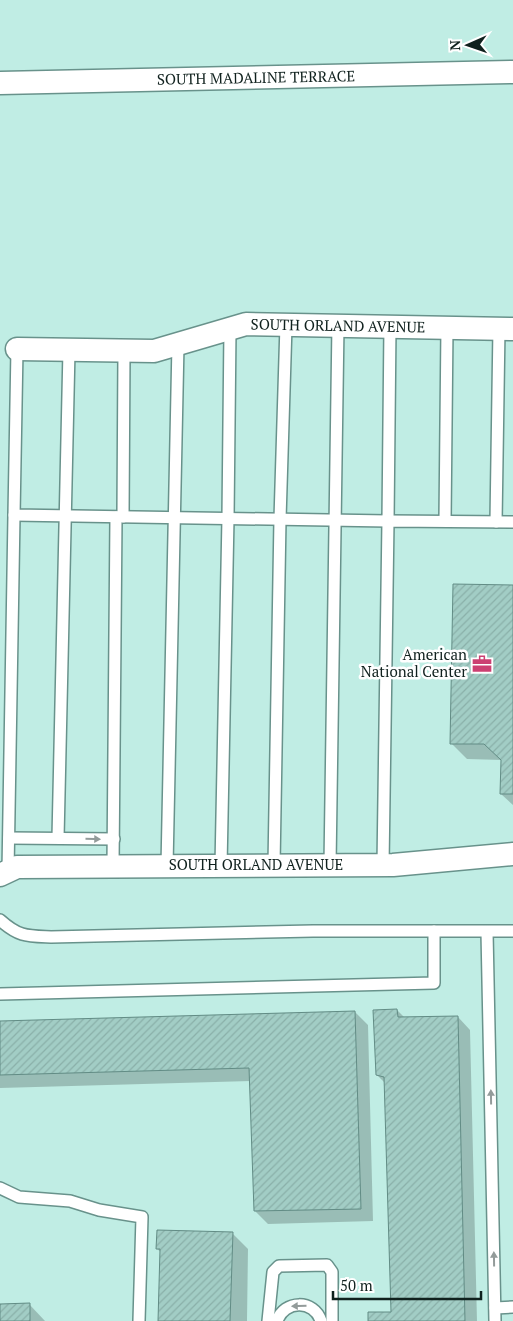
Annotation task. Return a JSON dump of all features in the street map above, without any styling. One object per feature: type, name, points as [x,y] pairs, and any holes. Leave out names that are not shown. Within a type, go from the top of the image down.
[{"type":"street","name":"SOUTH MADALINE TERRACE","points":[[0,83],[513,72]]},
{"type":"street","name":"SOUTH ORLAND AVENUE","points":[[17,350],[154,351],[246,324],[506,328]]},
{"type":"street","name":"SOUTH ORLAND AVENUE","points":[[4,873],[17,867],[383,865],[513,854]]},
{"type":"lane","points":[[274,866],[280,519],[286,325]]},
{"type":"lane","points":[[330,865],[338,326]]},
{"type":"lane","points":[[383,865],[390,326]]},
{"type":"lane","points":[[445,521],[447,327]]},
{"type":"lane","points":[[496,522],[506,328]]},
{"type":"lane","points":[[221,866],[230,329]]},
{"type":"lane","points":[[167,866],[178,344]]},
{"type":"lane","points":[[4,873],[9,838],[17,350]]},
{"type":"lane","points":[[58,838],[70,350]]},
{"type":"lane","points":[[113,866],[124,351]]},
{"type":"lane","points":[[14,515],[513,522]]},
{"type":"lane","points":[[9,838],[114,839]]},
{"type":"lane","points":[[0,920],[9,928],[24,936],[81,937],[304,931],[513,931]]},
{"type":"lane","points":[[0,994],[434,983],[434,930]]},
{"type":"lane","points":[[487,932],[495,1321]]},
{"type":"lane","points":[[0,1188],[19,1196],[70,1201],[99,1210],[142,1217],[140,1321]]},
{"type":"lane","points":[[271,1319],[273,1272],[279,1266],[327,1265],[332,1272],[332,1321]]},
{"type":"lane","points":[[271,1319],[288,1308],[306,1305],[318,1314],[321,1321]]},
{"type":"lane","points":[[495,1308],[513,1307]]},
{"type":"building","name":"American National Center","points":[[453,584],[513,585],[513,794],[500,794],[501,760],[484,744],[450,744]]},
{"type":"building","points":[[397,1009],[398,1017],[458,1016],[465,1321],[368,1321],[368,1312],[391,1312],[384,1077],[376,1075],[373,1010]]},
{"type":"building","points":[[355,1011],[361,1209],[254,1211],[249,1068],[0,1075],[0,1021]]},
{"type":"building","points":[[157,1230],[233,1232],[230,1321],[158,1321],[160,1249],[156,1249]]},
{"type":"building","points":[[30,1303],[30,1321],[0,1321],[0,1304]]},
{"type":"place","name":"American National Center","points":[[482,664]]}]
